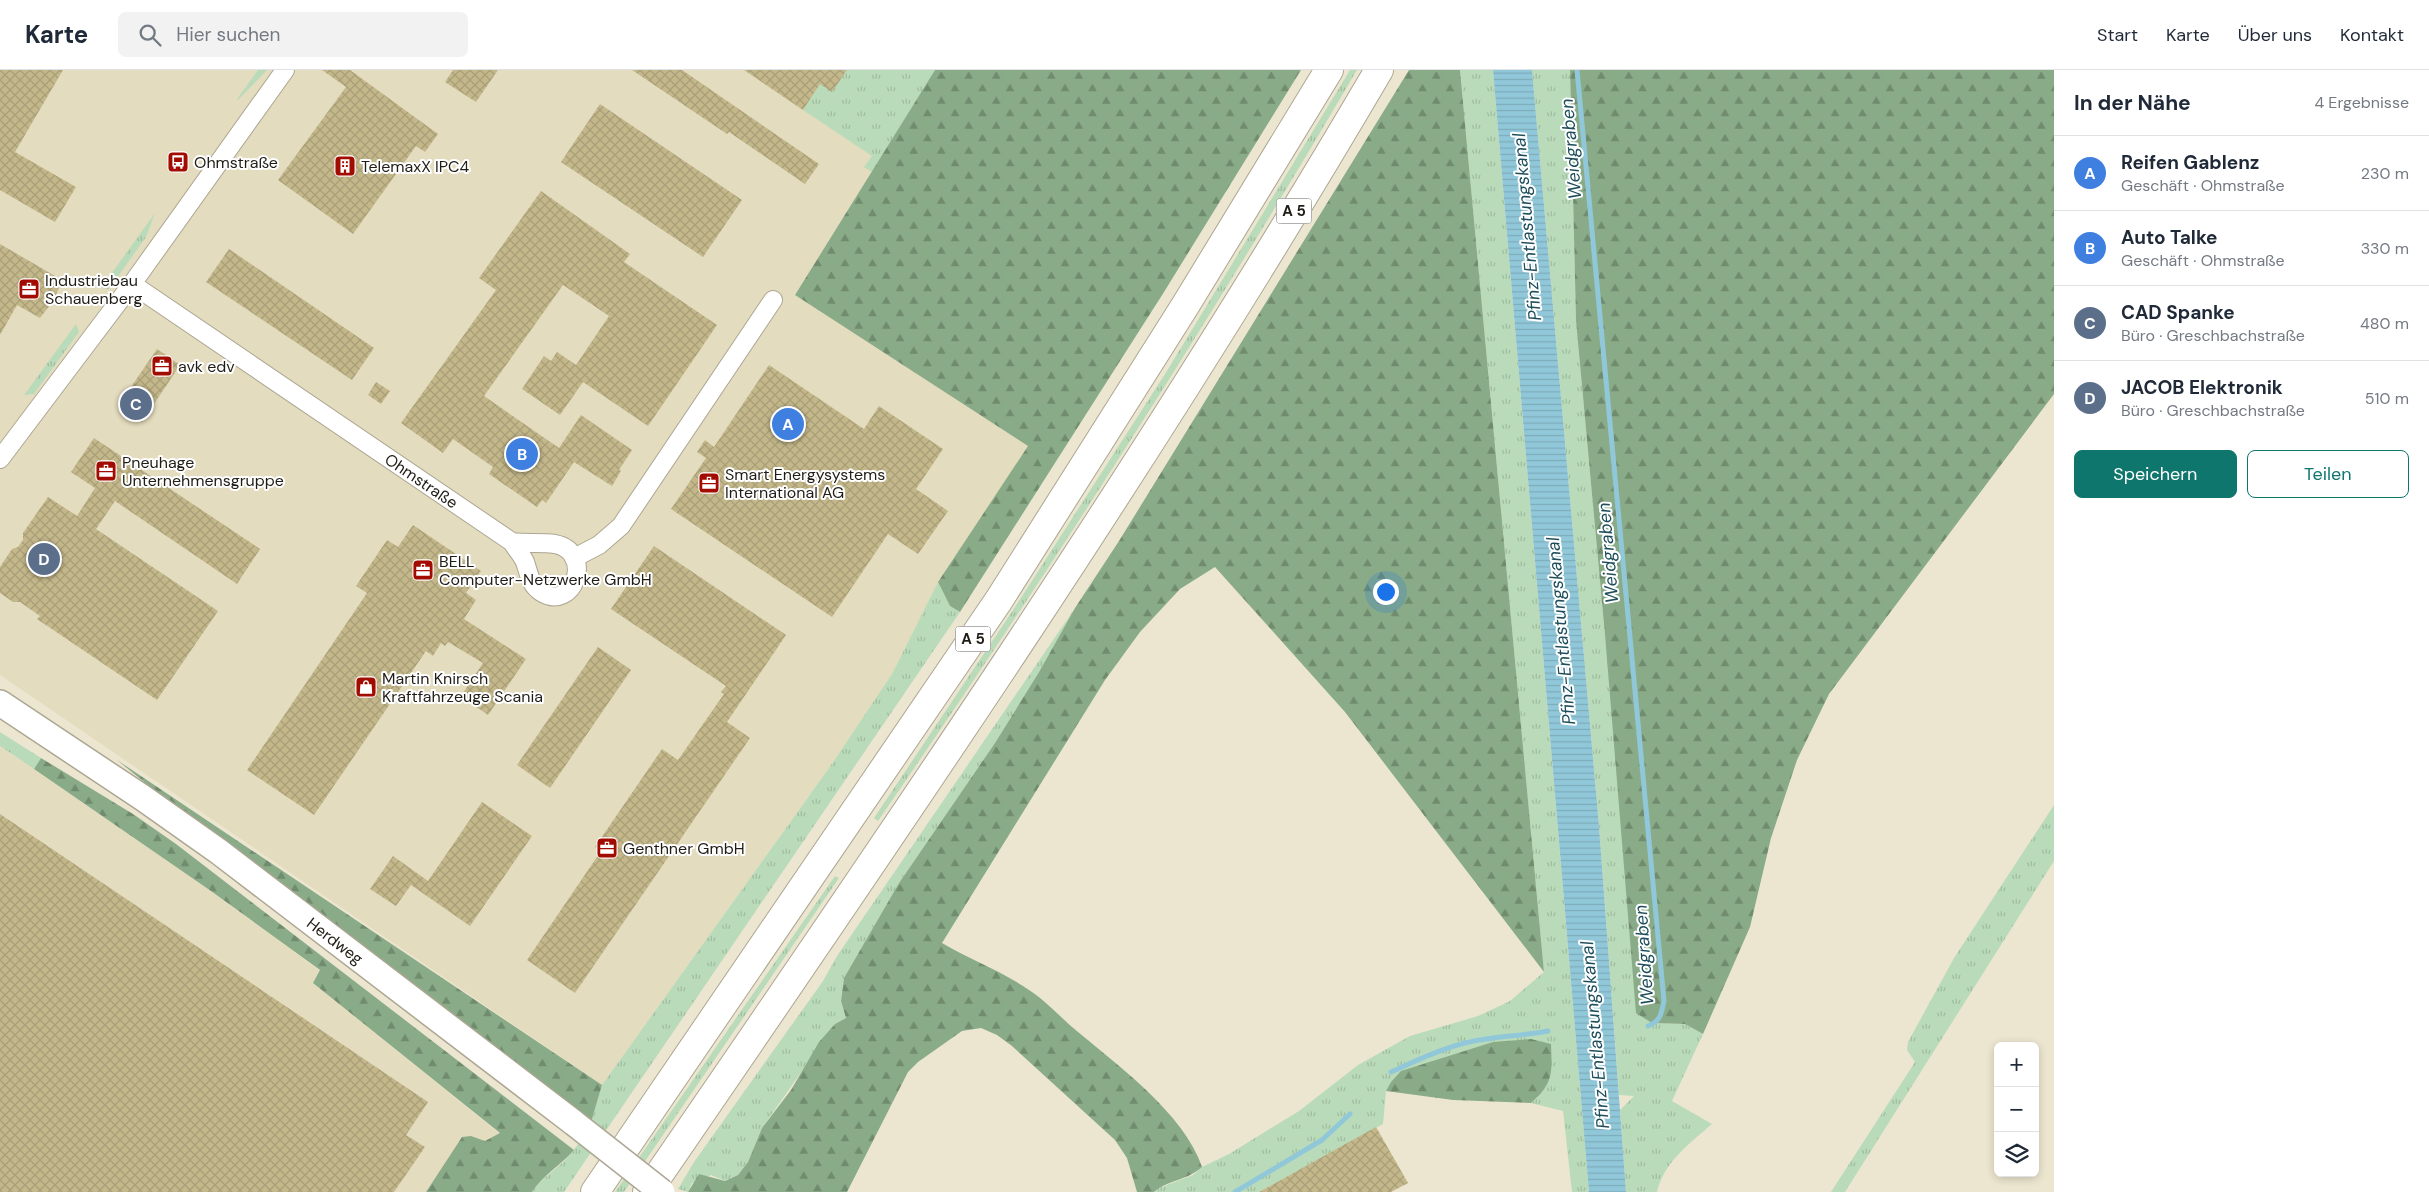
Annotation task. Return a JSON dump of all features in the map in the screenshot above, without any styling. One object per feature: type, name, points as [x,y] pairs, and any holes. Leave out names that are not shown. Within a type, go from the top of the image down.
[{"type":"highway","name":"A 5","points":[[595,1192],[999,600],[1185,306],[1329,70]]},
{"type":"highway","name":"A 5","points":[[647,1192],[1009,661],[1137,464],[1379,70]]},
{"type":"main road","name":"Herdweg","points":[[0,703],[143,798],[218,851],[662,1192]]},
{"type":"street","points":[[0,459],[132,284],[285,70]]},
{"type":"street","name":"Ohmstraße","points":[[132,284],[512,542],[524,561],[530,579],[542,593],[553,595],[565,593],[573,585],[578,568],[574,558]]},
{"type":"street","points":[[512,542],[555,544],[566,549],[574,558],[599,545],[621,526],[772,300]]},
{"type":"shaded area","points":[[0,70],[935,70],[795,295],[1028,446],[938,582],[892,674],[829,768],[602,1085],[0,675]]},
{"type":"shaded area","points":[[0,746],[211,891],[320,971],[313,983],[500,1134],[485,1141],[471,1136],[462,1137],[426,1192],[0,1192]]},
{"type":"green space","points":[[258,70],[267,70],[238,100],[237,99]]},
{"type":"green space","points":[[847,70],[935,70],[872,172],[864,167],[872,156],[803,110],[820,84]]},
{"type":"green space","points":[[935,70],[1301,70],[1164,292],[960,612],[950,606],[938,582],[1028,446],[795,295]]},
{"type":"green space","points":[[1350,70],[1357,70],[1243,261],[1125,450],[1003,636],[878,821],[874,818],[1015,607],[1165,374]]},
{"type":"green space","points":[[1409,70],[1460,70],[1544,972],[1345,712],[1215,567],[1180,589],[1140,632],[1105,680],[942,943],[1010,978],[1044,1001],[1131,1076],[1166,1110],[1193,1148],[1202,1167],[1191,1175],[1165,1185],[1154,1192],[1137,1192],[1127,1158],[1115,1140],[1012,1046],[997,1035],[981,1028],[962,1031],[918,1062],[908,1072],[847,1192],[688,1192],[699,1174],[725,1181],[738,1175],[748,1162],[762,1128],[791,1090],[819,1042],[835,1024],[846,1018],[841,1001],[844,978],[899,883],[995,743],[1039,672],[1075,608],[1119,541]]},
{"type":"green space","points":[[1460,70],[1493,70],[1589,1192],[1572,1192],[1563,1111],[1531,1103],[1538,1097],[1386,1091],[1383,1124],[1259,1192],[1155,1192],[1159,1188],[1193,1175],[1202,1167],[1229,1154],[1299,1111],[1358,1065],[1410,1036],[1478,1016],[1510,1001],[1544,972]]},
{"type":"green space","points":[[1532,70],[1570,70],[1576,321],[1605,635],[1652,1023],[1685,1024],[1703,1034],[1672,1101],[1712,1124],[1672,1162],[1660,1181],[1657,1192],[1626,1192],[1620,1110],[1634,1096],[1619,1095],[1599,826]]},
{"type":"green space","points":[[1570,70],[2054,70],[2054,394],[1829,694],[1797,760],[1771,838],[1750,927],[1703,1034],[1685,1024],[1652,1023],[1636,1013],[1605,635],[1576,321]]},
{"type":"green space","points":[[155,213],[146,237],[109,289],[101,288]]},
{"type":"green space","points":[[76,324],[79,332],[34,394],[24,395]]},
{"type":"green space","points":[[938,582],[950,606],[960,612],[564,1192],[532,1192],[566,1159],[579,1143],[592,1115],[602,1085],[829,768],[892,674]]},
{"type":"green space","points":[[1075,608],[1039,672],[995,743],[899,883],[844,978],[841,1001],[846,1018],[835,1024],[762,1128],[748,1162],[738,1175],[725,1181],[711,1175],[692,1183],[688,1192],[678,1189],[694,1162],[823,981],[837,956]]},
{"type":"green space","points":[[0,732],[41,758],[34,769],[0,746]]},
{"type":"green space","points":[[41,758],[133,814],[176,844],[574,1150],[541,1180],[532,1192],[426,1192],[462,1137],[471,1136],[485,1141],[500,1133],[313,983],[320,970],[211,891],[34,769]]},
{"type":"green space","points":[[117,760],[602,1085],[591,1122],[207,833]]},
{"type":"green space","points":[[2054,805],[2054,861],[1845,1192],[1831,1192],[1915,1062],[1907,1050],[1908,1042],[1954,958]]},
{"type":"green space","points":[[835,876],[839,878],[624,1192],[615,1192]]},
{"type":"green space","points":[[1531,1039],[1551,1044],[1552,1062],[1548,1083],[1539,1096],[1531,1103],[1453,1100],[1386,1091],[1401,1071],[1493,1042]]},
{"type":"water","name":"Pfinz-Entlastungskanal","points":[[1493,70],[1532,70],[1599,826],[1626,1192],[1589,1192]]},
{"type":"building","points":[[0,70],[63,70],[15,152],[76,187],[55,222],[0,190]]},
{"type":"building","name":"TelemaxX IPC4","points":[[322,70],[350,70],[438,134],[425,152],[416,146],[353,234],[278,180],[346,87]]},
{"type":"building","points":[[453,70],[498,70],[476,102],[445,82]]},
{"type":"building","points":[[632,70],[682,70],[819,164],[805,184],[729,132],[727,134]]},
{"type":"building","points":[[744,70],[847,70],[832,92],[820,84],[803,110]]},
{"type":"building","points":[[600,104],[742,200],[703,257],[561,162]]},
{"type":"building","points":[[541,191],[630,254],[624,262],[717,325],[648,426],[583,382],[560,415],[522,389],[544,356],[551,361],[557,352],[576,365],[609,316],[563,285],[484,396],[559,448],[581,415],[632,450],[619,470],[621,471],[612,486],[574,462],[546,503],[542,500],[537,507],[489,474],[493,467],[453,439],[443,453],[401,423],[496,290],[479,278]]},
{"type":"building","points":[[0,244],[62,280],[54,300],[40,318],[17,305],[0,335]]},
{"type":"building","points":[[229,249],[374,348],[352,380],[206,282]]},
{"type":"building","points":[[157,349],[180,365],[142,422],[118,406]]},
{"type":"building","points":[[769,365],[864,429],[879,406],[943,449],[916,489],[948,511],[918,554],[888,534],[832,617],[671,509],[706,458],[697,452],[705,440],[714,447]]},
{"type":"building","points":[[376,382],[390,391],[381,404],[368,395]]},
{"type":"building","points":[[94,438],[260,549],[237,584],[115,501],[96,529],[218,611],[157,700],[37,619],[40,616],[20,602],[13,602],[0,593],[0,567],[12,549],[18,547],[23,540],[23,533],[48,497],[77,516],[95,488],[71,472]]},
{"type":"building","points":[[413,525],[481,571],[466,593],[476,600],[464,619],[526,659],[488,715],[461,696],[483,663],[448,642],[445,646],[441,643],[433,656],[426,651],[314,815],[247,770],[367,593],[356,586],[387,540],[398,547]]},
{"type":"building","points":[[654,546],[786,635],[727,722],[750,738],[575,993],[527,960],[601,851],[595,847],[662,749],[678,760],[724,694],[721,692],[726,686],[611,609]]},
{"type":"building","points":[[598,647],[631,670],[550,788],[517,765]]},
{"type":"building","points":[[482,802],[532,836],[470,926],[411,885],[396,906],[370,889],[393,856],[428,881]]},
{"type":"building","points":[[0,814],[428,1102],[406,1135],[425,1147],[394,1192],[0,1192]]},
{"type":"building","points":[[1376,1127],[1408,1183],[1391,1192],[1259,1192]]},
{"type":"waterway","name":"Weidgraben","points":[[1577,70],[1664,1001],[1658,1019],[1648,1026]]},
{"type":"waterway","name":"Weidgraben","points":[[1391,1072],[1414,1061],[1462,1044],[1548,1031]]},
{"type":"waterway","points":[[1235,1192],[1322,1140],[1350,1114]]},
{"type":"place","name":"Ohmstraße","points":[[178,162]]},
{"type":"place","name":"TelemaxX IPC4","points":[[345,166]]},
{"type":"place","name":"Industriebau Schauenberg","points":[[29,289]]},
{"type":"place","name":"avk edv","points":[[162,366]]},
{"type":"place","name":"CAD Spanke","points":[[136,404]]},
{"type":"place","name":"Reifen Gablenz","points":[[788,424]]},
{"type":"place","name":"Auto Talke","points":[[522,454]]},
{"type":"place","name":"Pneuhage Unternehmensgruppe","points":[[106,471]]},
{"type":"place","name":"Smart Energysystems International AG","points":[[709,483]]},
{"type":"place","name":"JACOB Elektronik","points":[[44,559]]},
{"type":"place","name":"BELL Computer-Netzwerke GmbH","points":[[423,570]]},
{"type":"place","name":"Martin Knirsch Kraftfahrzeuge Scania","points":[[366,687]]},
{"type":"place","name":"Genthner GmbH","points":[[607,848]]}]
